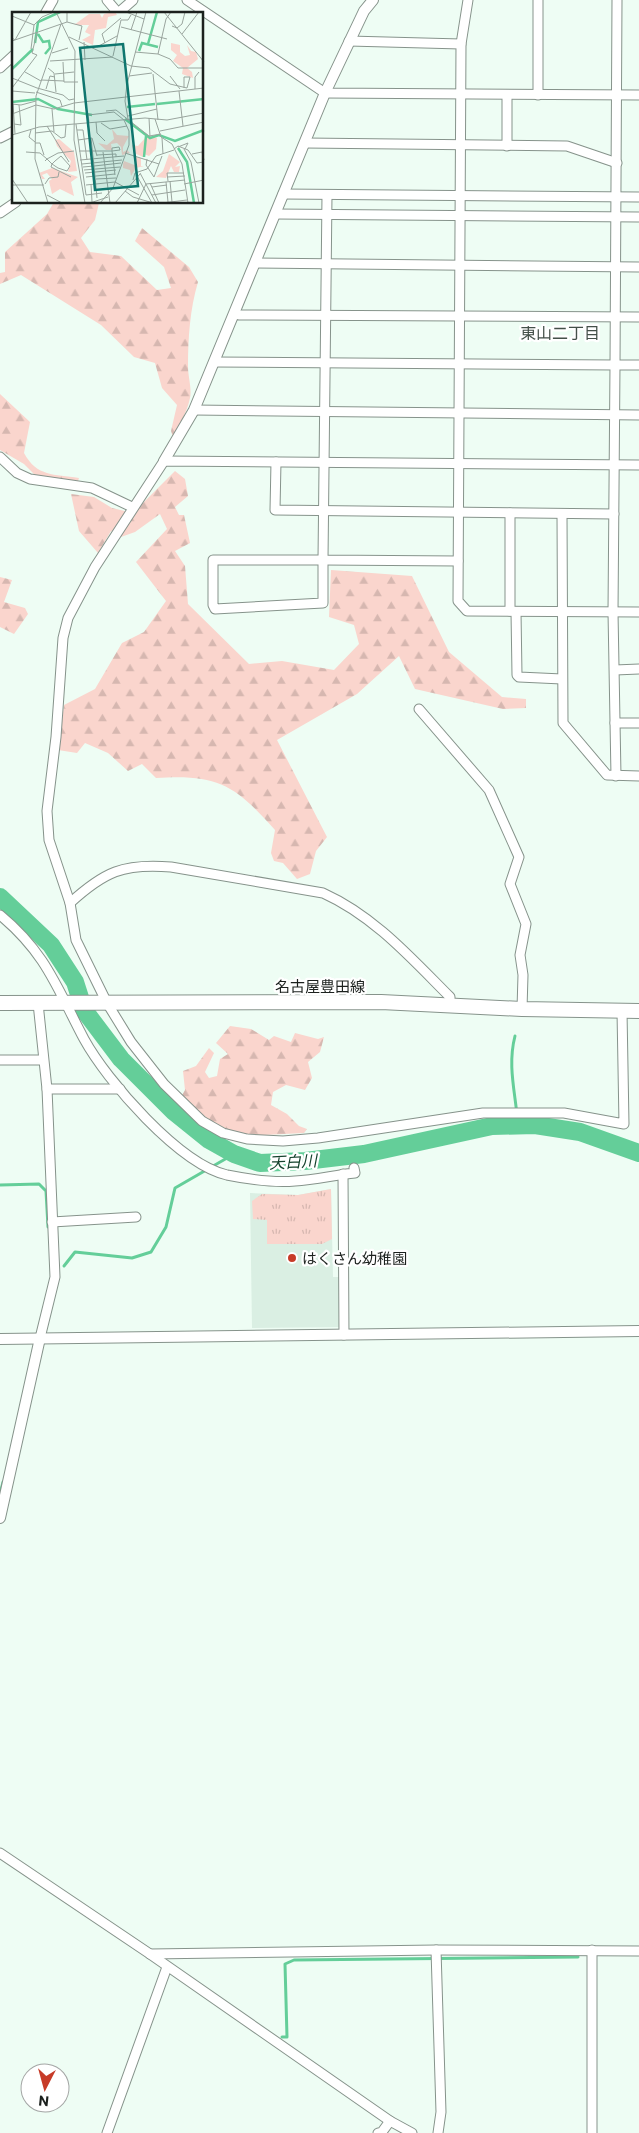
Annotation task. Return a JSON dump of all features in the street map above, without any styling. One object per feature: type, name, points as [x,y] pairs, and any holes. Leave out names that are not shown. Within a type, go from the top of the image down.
[{"type":"main road","name":"名古屋豊田線","points":[[0,1002],[450,1004],[522,1009],[639,1011]]},
{"type":"street","points":[[47,12],[54,0]]},
{"type":"street","points":[[107,0],[116,12]]},
{"type":"street","points":[[118,12],[133,0]]},
{"type":"street","points":[[187,0],[325,94],[639,95]]},
{"type":"street","points":[[374,0],[364,10],[325,94],[194,410],[164,461],[132,507],[81,590],[63,638],[47,826],[49,840],[70,903],[71,918],[81,954],[104,1003],[131,1042],[164,1084],[202,1121],[223,1132],[264,1141],[318,1138],[482,1113],[564,1113],[624,1124],[622,1011]]},
{"type":"street","points":[[468,0],[461,44],[462,195],[458,601],[467,611],[639,612]]},
{"type":"street","points":[[538,0],[538,95]]},
{"type":"street","points":[[616,776],[613,612],[617,0]]},
{"type":"street","points":[[350,41],[461,44]]},
{"type":"street","points":[[0,68],[12,57]]},
{"type":"street","points":[[507,146],[508,95]]},
{"type":"street","points":[[0,138],[12,132]]},
{"type":"street","points":[[305,143],[567,146],[617,163]]},
{"type":"street","points":[[283,194],[639,197]]},
{"type":"street","points":[[327,195],[324,511],[323,560],[322,603],[215,609],[213,605],[213,560],[323,560],[458,561]]},
{"type":"street","points":[[0,213],[13,204]]},
{"type":"street","points":[[276,214],[639,217]]},
{"type":"street","points":[[256,263],[639,267]]},
{"type":"street","points":[[235,313],[239,315],[639,317]]},
{"type":"street","points":[[214,362],[639,365]]},
{"type":"street","points":[[194,410],[325,413],[639,415]]},
{"type":"street","points":[[0,457],[17,473],[30,479],[92,488],[132,507]]},
{"type":"street","points":[[164,461],[639,466]]},
{"type":"street","points":[[276,462],[275,510],[614,514]]},
{"type":"street","points":[[510,513],[516,675],[519,677],[562,679]]},
{"type":"street","points":[[562,514],[563,723],[607,775],[639,776]]},
{"type":"street","points":[[615,670],[639,669]]},
{"type":"street","points":[[419,709],[489,790],[516,846],[519,862],[510,884],[526,924],[520,955],[523,975],[522,1009]]},
{"type":"street","points":[[615,724],[639,723]]},
{"type":"street","points":[[70,903],[92,883],[108,874],[146,865],[171,867],[323,893],[343,902],[389,936],[450,997],[450,1004]]},
{"type":"street","points":[[0,915],[35,949],[54,977],[95,1058],[120,1089],[165,1136],[200,1163],[226,1174],[293,1182],[355,1173],[354,1168]]},
{"type":"street","points":[[0,1518],[55,1277],[47,1089],[42,1060],[38,1003]]},
{"type":"street","points":[[0,1060],[42,1060]]},
{"type":"street","points":[[47,1089],[120,1089]]},
{"type":"street","points":[[343,1174],[344,1335]]},
{"type":"street","points":[[52,1222],[136,1217]]},
{"type":"street","points":[[0,1339],[639,1331]]},
{"type":"street","points":[[0,1854],[150,1954],[390,2121],[412,2133]]},
{"type":"street","points":[[150,1954],[436,1950],[639,1951]]},
{"type":"street","points":[[436,1950],[441,2112],[438,2133]]},
{"type":"street","points":[[592,1950],[592,2133]]},
{"type":"street","points":[[107,2133],[168,1967]]},
{"type":"street","points":[[378,2133],[382,2132],[390,2121]]},
{"type":"shaded area","name":"はくさん幼稚園","points":[[331,1189],[333,1277],[339,1277],[340,1327],[252,1328],[250,1193],[298,1195]]},
{"type":"green space","points":[[53,204],[99,204],[95,220],[81,238],[90,252],[121,256],[157,290],[171,288],[164,267],[135,241],[142,228],[189,267],[198,282],[191,313],[189,334],[188,367],[190,398],[173,437],[171,431],[177,405],[162,388],[155,363],[134,357],[101,325],[21,275],[0,284],[0,273],[5,272],[5,252],[47,214]]},
{"type":"green space","points":[[0,394],[30,422],[24,453],[29,461],[47,473],[79,478],[78,481],[35,475],[24,464],[0,450]]},
{"type":"green space","points":[[175,471],[185,479],[188,496],[175,507],[179,515],[184,515],[190,543],[175,551],[185,566],[188,604],[249,664],[282,661],[334,670],[359,644],[354,625],[329,617],[331,570],[412,576],[449,652],[502,697],[526,699],[526,708],[503,709],[415,689],[399,656],[357,694],[277,740],[327,837],[316,851],[310,874],[297,879],[283,863],[274,861],[271,853],[275,830],[248,802],[224,786],[195,778],[156,778],[142,764],[128,771],[108,753],[85,743],[77,753],[58,750],[64,705],[95,689],[122,643],[144,632],[166,601],[136,562],[167,529],[160,514],[135,532],[121,537],[111,531],[98,553],[79,531],[71,494],[94,497],[112,508],[133,513]]},
{"type":"green space","points":[[0,577],[12,580],[4,602],[25,608],[28,614],[14,634],[0,627]]},
{"type":"green space","points":[[230,1026],[251,1029],[269,1040],[274,1036],[291,1042],[295,1033],[318,1039],[324,1037],[320,1052],[308,1062],[312,1078],[305,1090],[286,1085],[273,1092],[271,1105],[287,1114],[299,1126],[307,1129],[304,1133],[246,1136],[209,1125],[180,1099],[185,1090],[183,1071],[196,1066],[209,1048],[214,1053],[205,1072],[209,1078],[217,1076],[220,1059],[228,1054],[216,1043]]},
{"type":"green space","points":[[331,1189],[332,1239],[322,1244],[267,1244],[267,1220],[253,1219],[252,1201],[262,1194],[298,1195]]},
{"type":"waterway","name":"天白川","points":[[0,897],[51,945],[75,982],[84,1010],[121,1059],[173,1111],[209,1140],[234,1154],[260,1163],[305,1161],[364,1154],[492,1126],[535,1125],[580,1132],[639,1153]]},
{"type":"waterway","points":[[515,1036],[512,1070],[518,1126]]},
{"type":"waterway","points":[[64,1266],[75,1252],[132,1258],[151,1252],[166,1227],[175,1188],[234,1154]]},
{"type":"waterway","points":[[0,1185],[39,1184],[46,1191],[48,1227]]},
{"type":"waterway","points":[[0,1494],[3,1482]]},
{"type":"waterway","points":[[282,2037],[287,2037],[285,1964],[294,1960],[578,1957]]},
{"type":"place","name":"はくさん幼稚園","points":[[292,1258]]},
{"type":"district","name":"東山二丁目","points":[[560,332]]}]
